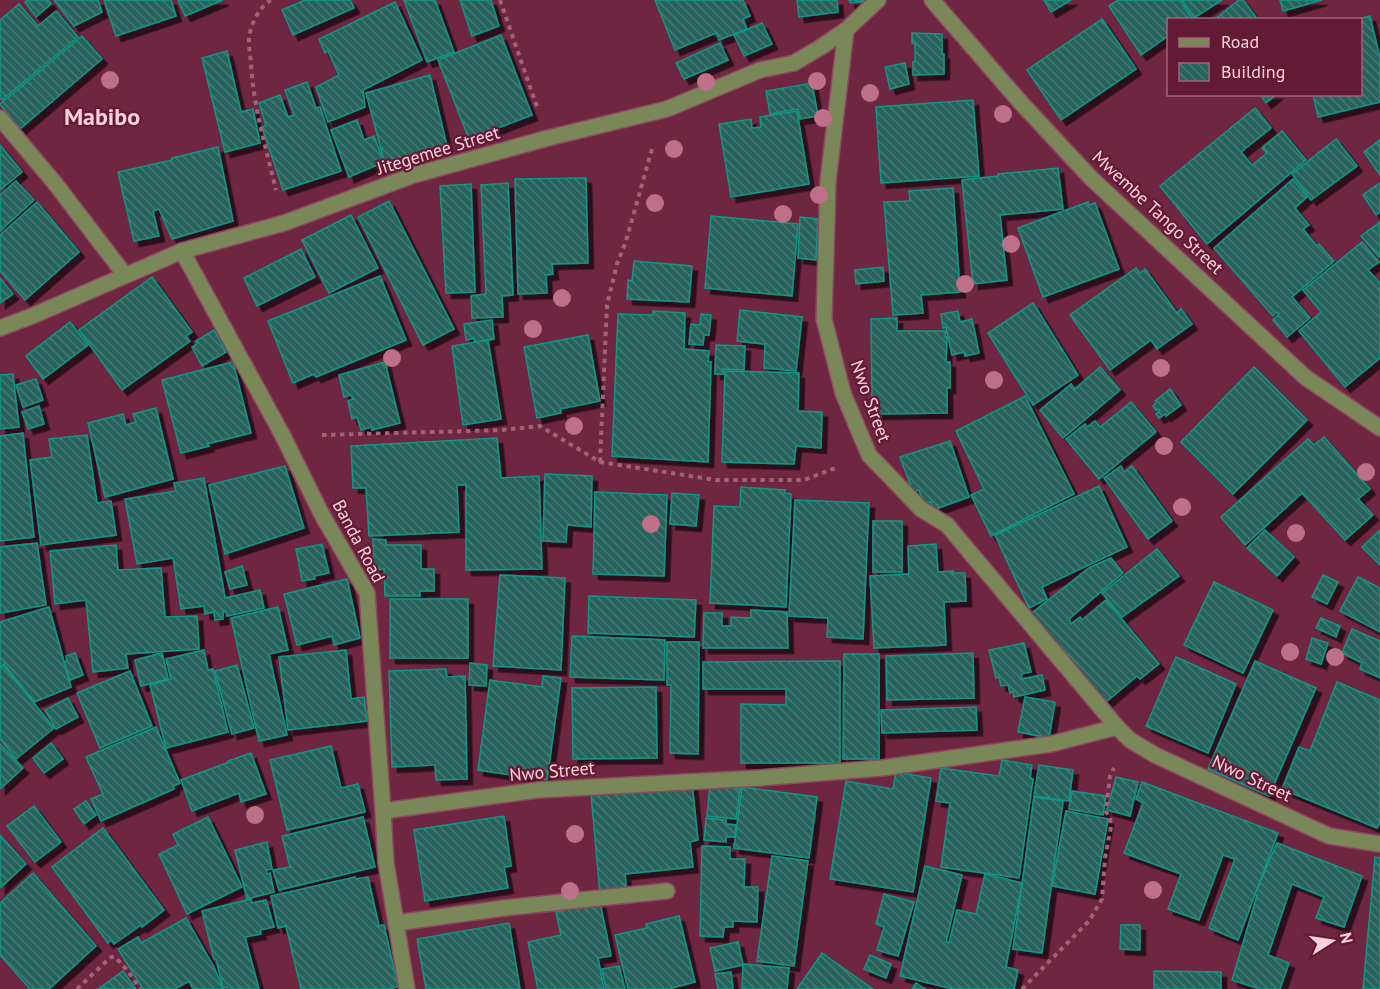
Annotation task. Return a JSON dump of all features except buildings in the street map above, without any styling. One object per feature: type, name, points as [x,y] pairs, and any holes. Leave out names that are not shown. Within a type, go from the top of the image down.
[{"type":"street","name":"Jitegemee Street","points":[[0,328],[182,251],[284,223],[414,175],[548,138],[667,109],[760,70],[794,63],[846,30],[878,0]]},
{"type":"street","name":"Mwembe Tango Street","points":[[932,0],[1090,178],[1305,377],[1380,428]]},
{"type":"street","name":"Nwo Street","points":[[846,30],[828,181],[824,320],[843,393],[869,455],[921,509],[947,525],[1122,732],[1155,755],[1329,836],[1380,844]]},
{"type":"street","points":[[0,118],[54,182],[125,275]]},
{"type":"street","name":"Banda Road","points":[[182,251],[283,436],[321,513],[367,593],[386,862],[407,989]]},
{"type":"street","name":"Nwo Street","points":[[383,811],[538,790],[760,778],[882,768],[1122,732]]},
{"type":"street","points":[[396,923],[504,908],[667,891]]},
{"type":"path","points":[[271,0],[256,16],[249,37],[252,81],[259,123],[284,223]]},
{"type":"path","points":[[500,0],[548,138]]},
{"type":"path","points":[[600,462],[607,305],[656,134],[667,109]]},
{"type":"path","points":[[283,436],[502,430],[540,426],[600,462],[716,480],[804,480],[869,455]]},
{"type":"path","points":[[1022,989],[1089,921],[1102,899],[1105,858],[1111,827],[1110,818],[1106,812],[1107,801],[1110,776],[1122,732]]},
{"type":"path","points":[[77,989],[111,957],[116,957],[140,989]]},
{"type":"district","name":"Mabibo","points":[[102,116]]}]
